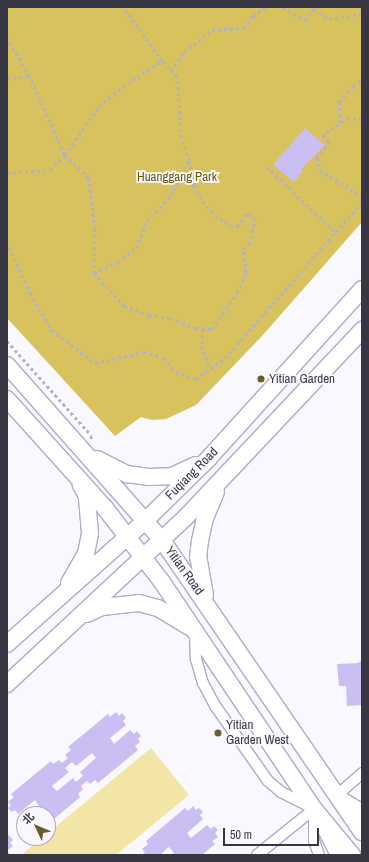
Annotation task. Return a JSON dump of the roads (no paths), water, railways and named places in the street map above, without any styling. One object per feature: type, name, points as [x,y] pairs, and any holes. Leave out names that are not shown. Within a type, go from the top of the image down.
[{"type":"main road","name":"Fuqiang Road","points":[[7,644],[56,602],[146,520],[209,458],[362,289]]},
{"type":"main road","name":"Fuqiang Road","points":[[7,684],[162,540],[223,478],[362,330]]},
{"type":"main road","name":"Yitian Road","points":[[7,365],[146,520],[162,540],[208,604],[336,796],[362,832]]},
{"type":"main road","name":"Yitian Road","points":[[7,399],[76,475],[143,557],[195,630],[314,809],[352,855]]},
{"type":"main road","points":[[84,451],[107,466],[127,474],[148,477],[172,476],[209,458]]},
{"type":"main road","points":[[56,602],[86,554],[90,533],[87,496],[76,475]]},
{"type":"main road","points":[[208,604],[201,581],[200,541],[205,518],[223,478]]},
{"type":"main road","points":[[72,624],[102,607],[139,603],[158,608],[195,630]]},
{"type":"main road","name":"Yitian Road","points":[[336,796],[362,812]]},
{"type":"main road","name":"Yitian Road","points":[[314,809],[338,855]]},
{"type":"street","points":[[195,630],[196,659],[203,683],[216,707],[268,781],[280,792],[314,809]]},
{"type":"street","points":[[336,796],[362,773]]},
{"type":"street","points":[[257,855],[314,809]]},
{"type":"street","points":[[314,809],[314,841],[319,855]]},
{"type":"place","name":"Yitian Garden","points":[[261,379]]},
{"type":"place","name":"Yitian Garden West","points":[[218,733]]},
{"type":"park label","name":"Huanggang Park","points":[[177,177]]}]
